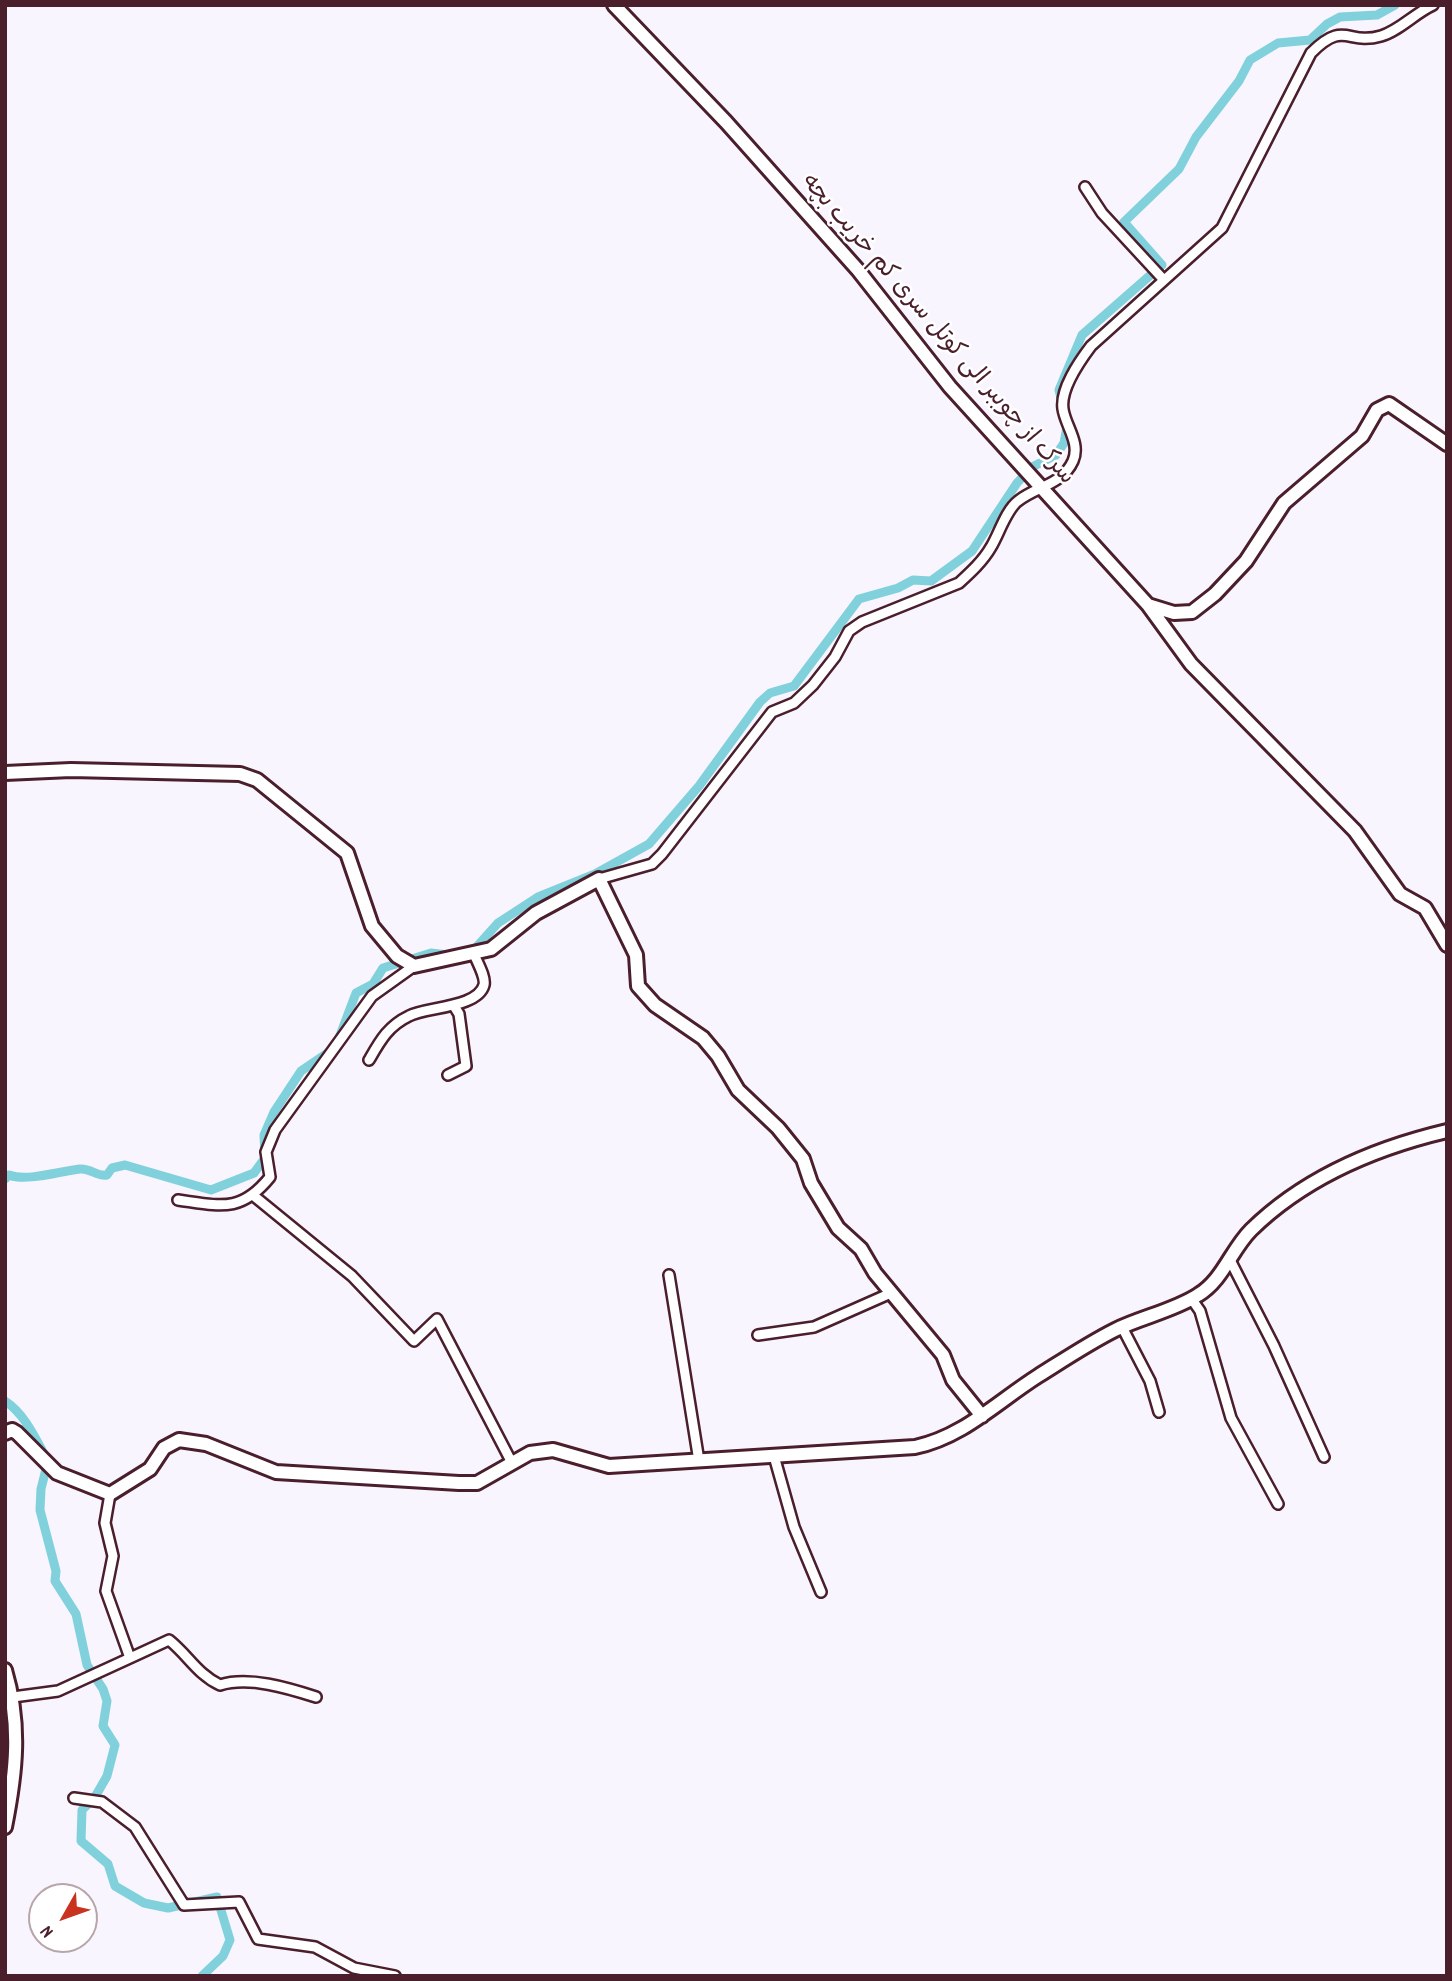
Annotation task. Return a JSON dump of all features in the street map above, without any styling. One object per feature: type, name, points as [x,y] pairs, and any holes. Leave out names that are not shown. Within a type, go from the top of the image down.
[{"type":"street","name":"سرک از چوببر الی کوتل سری کم خریب بچه","points":[[614,5],[726,122],[858,270],[950,387],[1147,605],[1191,664],[1355,831],[1400,894],[1425,908],[1447,945]]},
{"type":"street","points":[[178,1199],[222,1207],[254,1196],[270,1177],[266,1152],[275,1130],[372,996],[414,966],[458,953],[474,954],[491,949],[536,913],[599,879],[652,864],[772,712],[794,704],[813,685],[835,657],[849,631],[862,622],[958,583],[989,550],[1016,501],[1061,478],[1074,459],[1073,434],[1063,411],[1063,398],[1080,361],[1090,346],[1222,228],[1311,53],[1327,37],[1347,34],[1366,38],[1383,36],[1433,5]]},
{"type":"street","points":[[1085,187],[1102,213],[1163,279]]},
{"type":"street","points":[[1147,605],[1174,613],[1192,612],[1215,594],[1247,561],[1284,503],[1362,436],[1377,411],[1389,404],[1447,444]]},
{"type":"street","points":[[5,773],[71,770],[240,774],[257,780],[347,853],[372,926],[397,956],[414,966]]},
{"type":"street","points":[[599,879],[636,955],[638,986],[654,1005],[703,1038],[718,1056],[738,1090],[778,1128],[803,1159],[811,1183],[838,1228],[861,1249],[891,1293],[943,1355],[953,1380],[982,1416]]},
{"type":"street","points":[[369,1060],[384,1033],[411,1014],[454,1006],[478,994],[484,987],[474,954]]},
{"type":"street","points":[[448,1074],[466,1066],[459,1014],[454,1006]]},
{"type":"street","points":[[130,1658],[106,1591],[113,1556],[105,1523],[110,1494],[150,1469],[164,1448],[179,1440],[206,1444],[276,1472],[477,1483],[530,1453],[553,1450],[609,1466],[915,1447],[936,1443],[982,1416],[1018,1388],[1122,1327],[1191,1298],[1219,1276],[1248,1233],[1283,1200],[1318,1178],[1411,1139],[1447,1131]]},
{"type":"street","points":[[254,1196],[352,1276],[414,1341],[437,1319],[512,1463]]},
{"type":"street","points":[[1230,1260],[1324,1457]]},
{"type":"street","points":[[669,1275],[699,1461]]},
{"type":"street","points":[[758,1335],[814,1327],[891,1293]]},
{"type":"street","points":[[1191,1298],[1200,1311],[1231,1418],[1278,1504]]},
{"type":"street","points":[[1122,1327],[1150,1381],[1159,1412]]},
{"type":"street","points":[[5,1433],[12,1430],[17,1433],[57,1473],[75,1483],[110,1494]]},
{"type":"street","points":[[774,1456],[794,1527],[821,1592]]},
{"type":"street","points":[[13,1697],[58,1691],[169,1640],[181,1649],[205,1678],[220,1685],[229,1682],[260,1684],[316,1697]]},
{"type":"street","points":[[5,1670],[13,1697],[16,1769],[5,1827]]},
{"type":"street","points":[[74,1798],[102,1802],[135,1827],[184,1905],[239,1902],[258,1939],[315,1947],[354,1968],[390,1975]]},
{"type":"waterway","points":[[1063,405],[1059,390],[1082,335],[1162,265],[1124,222],[1179,169],[1196,137],[1239,81],[1250,60],[1278,43],[1310,40],[1327,24],[1340,17],[1377,15],[1395,5]]},
{"type":"waterway","points":[[472,952],[498,923],[538,897],[595,874],[649,844],[699,786],[760,702],[770,693],[794,686],[859,599],[898,588],[913,580],[931,581],[972,551],[1017,483],[1032,467],[1056,455],[1064,443],[1068,421]]},
{"type":"waterway","points":[[339,1038],[356,993],[373,984],[383,968],[431,953],[448,955]]},
{"type":"waterway","points":[[5,1179],[9,1175],[34,1177],[80,1169],[107,1175],[112,1168],[125,1165],[211,1190],[254,1173],[265,1158],[264,1135],[274,1112],[301,1071],[332,1050]]},
{"type":"waterway","points":[[5,1401],[25,1421],[48,1461],[41,1489],[40,1510],[56,1571],[55,1581],[76,1614],[87,1665],[103,1689],[107,1701],[103,1726],[115,1745],[107,1776],[95,1797],[82,1810],[81,1841],[108,1864],[115,1886],[144,1903],[168,1908],[217,1897],[230,1940],[223,1956],[202,1976]]}]
